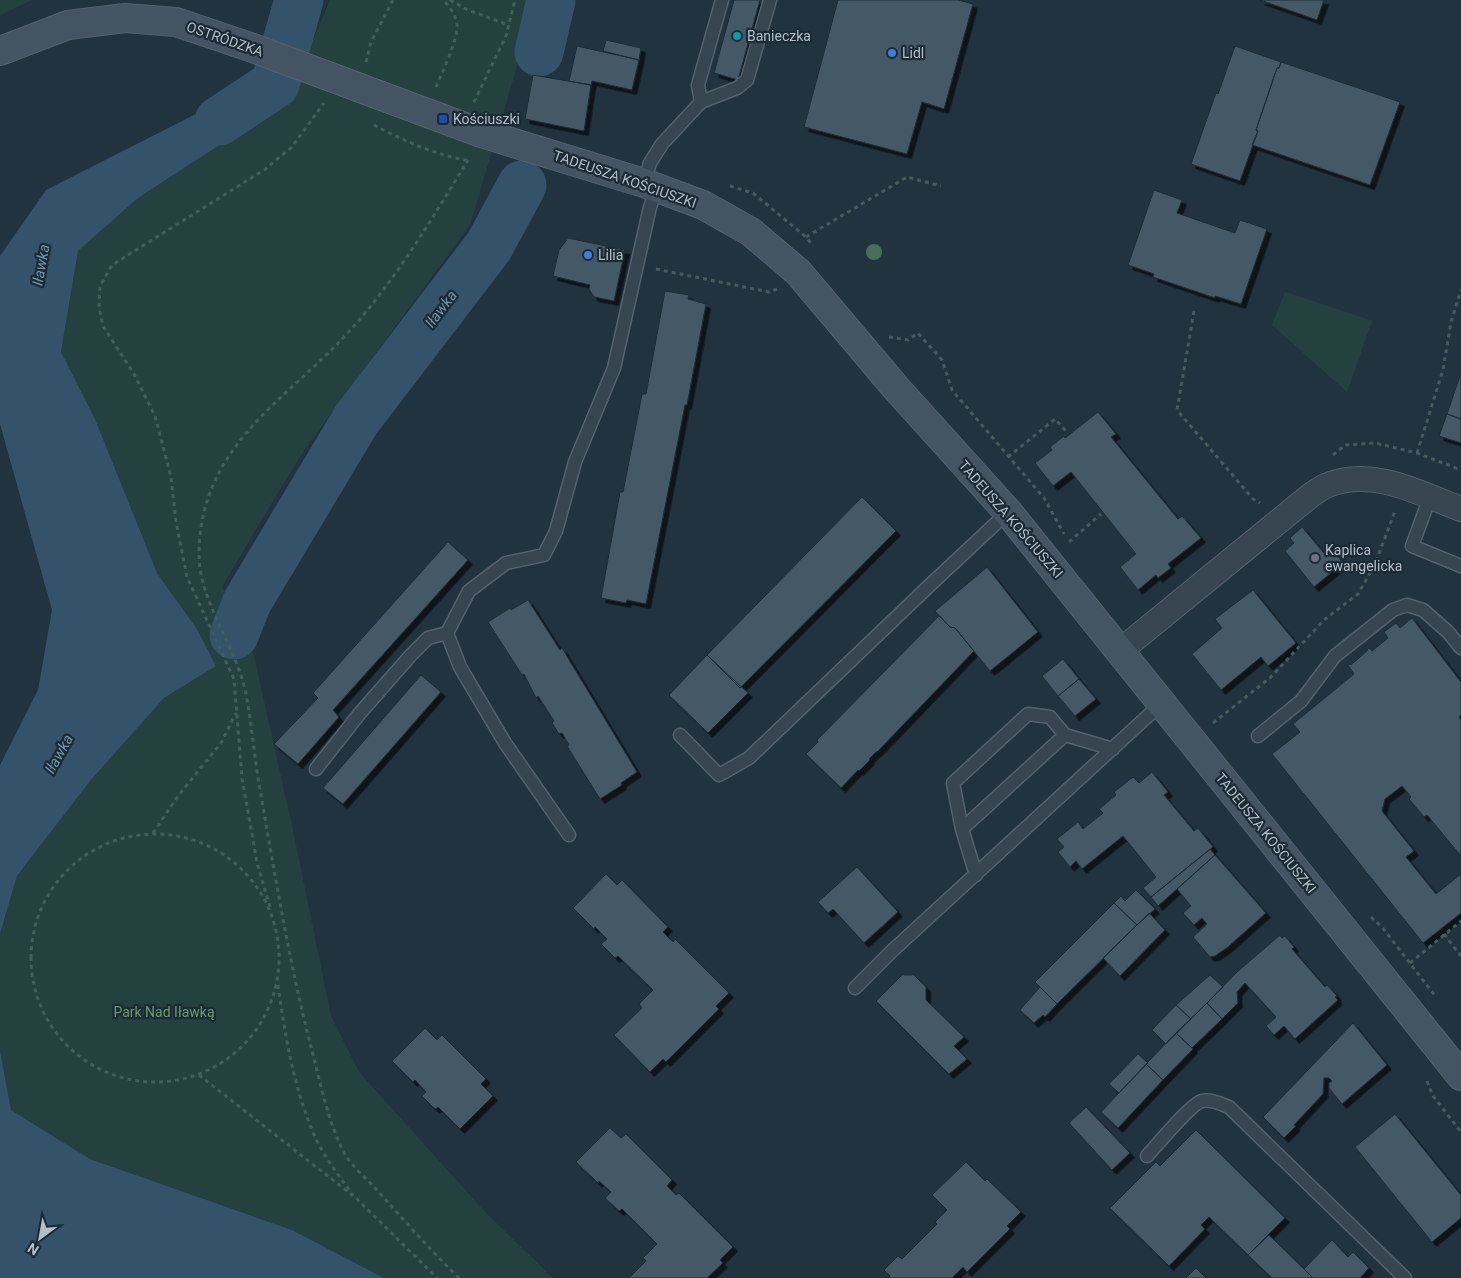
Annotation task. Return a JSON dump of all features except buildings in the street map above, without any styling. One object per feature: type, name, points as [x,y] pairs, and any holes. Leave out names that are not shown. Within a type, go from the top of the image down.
[{"type":"main road","name":"OSTRÓDZKA","points":[[0,51],[68,25],[125,9],[176,22],[254,48],[435,116]]},
{"type":"main road","name":"TADEUSZA KOŚCIUSZKI","points":[[435,116],[482,133],[651,186],[703,205],[751,232],[798,272],[896,388],[1008,512],[1460,1072]]},
{"type":"street","points":[[1120,651],[1311,495],[1328,485],[1353,479],[1374,479],[1399,485],[1427,504],[1461,509]]},
{"type":"lane","points":[[701,102],[698,85],[722,0]]},
{"type":"lane","points":[[316,769],[360,713],[411,655],[428,638],[447,633],[469,591],[506,563],[544,555],[556,531],[575,462],[614,368],[650,207],[650,163],[662,144],[701,102],[737,88],[747,80],[770,0]]},
{"type":"lane","points":[[1427,504],[1412,546],[1461,566]]},
{"type":"lane","points":[[680,734],[719,775],[750,758],[1008,512]]},
{"type":"lane","points":[[1258,736],[1301,701],[1336,656],[1393,610],[1407,605],[1423,610],[1448,632],[1461,648]]},
{"type":"lane","points":[[447,633],[460,667],[505,743],[569,835]]},
{"type":"lane","points":[[855,988],[892,951],[1162,703]]},
{"type":"lane","points":[[976,875],[962,829],[953,783],[1028,714],[1050,717],[1064,735],[1113,749]]},
{"type":"lane","points":[[962,829],[1064,735]]},
{"type":"lane","points":[[1147,1156],[1193,1107],[1202,1101],[1215,1101],[1229,1107],[1405,1278]]},
{"type":"path","points":[[357,87],[371,42],[393,0]]},
{"type":"path","points":[[435,116],[458,24],[453,12],[444,0]]},
{"type":"path","points":[[450,0],[468,10],[509,25]]},
{"type":"path","points":[[472,107],[506,36],[515,0]]},
{"type":"path","points":[[327,98],[291,148],[264,170],[112,265],[100,286],[99,307],[103,326],[134,374],[155,416],[171,477],[176,522],[187,577],[234,679],[242,778],[257,863],[270,907],[278,984],[290,1054],[298,1086],[316,1138],[334,1170],[357,1199]]},
{"type":"path","points":[[366,120],[389,133],[451,158],[478,162]]},
{"type":"path","points":[[459,1278],[344,1154],[331,1122],[298,996],[259,786],[246,693],[238,667],[205,592],[199,559],[202,525],[207,501],[216,476],[230,454],[250,428],[344,337],[366,310],[423,234],[468,161],[482,133]]},
{"type":"path","points":[[806,237],[906,177],[942,186]]},
{"type":"path","points":[[725,185],[753,193],[806,237],[818,252]]},
{"type":"path","points":[[638,266],[768,292],[782,288],[776,282]]},
{"type":"path","points":[[1417,453],[1443,370],[1451,322],[1461,290]]},
{"type":"path","points":[[1194,311],[1177,410],[1252,499],[1261,504]]},
{"type":"path","points":[[887,336],[908,340],[918,333],[942,360],[952,390],[1044,498],[1074,550]]},
{"type":"path","points":[[1008,457],[1055,418],[1066,431]]},
{"type":"path","points":[[1330,458],[1345,445],[1375,443],[1417,453],[1461,470]]},
{"type":"path","points":[[1211,725],[1271,677],[1324,620],[1358,594],[1375,564],[1398,501],[1427,504]]},
{"type":"path","points":[[1068,542],[1101,514]]},
{"type":"path","points":[[152,833],[178,796],[221,743],[237,711]]},
{"type":"path","points":[[270,907],[254,878],[233,860],[209,846],[182,837],[152,833],[124,836],[103,844],[84,855],[62,875],[45,900],[32,935],[30,963],[37,995],[47,1020],[71,1048],[103,1071],[142,1083],[175,1081],[198,1075],[228,1060],[250,1040],[267,1015],[278,984]]},
{"type":"path","points":[[1410,963],[1461,921]]},
{"type":"path","points":[[1444,934],[1461,956]]},
{"type":"path","points":[[198,1075],[357,1199],[437,1278]]},
{"type":"path","points":[[1426,1078],[1433,1096],[1461,1132]]},
{"type":"green space","points":[[0,0],[32,0],[0,15]]},
{"type":"green space","name":"Park Nad Iławką","points":[[330,0],[534,0],[518,63],[470,225],[305,449],[222,587],[254,656],[294,835],[331,1016],[359,1072],[487,1214],[553,1278],[384,1278],[292,1230],[90,1159],[11,1110],[0,1050],[0,934],[17,876],[90,781],[164,698],[216,666],[197,629],[157,573],[95,419],[61,352],[78,251],[138,198],[258,120],[291,92]]},
{"type":"green space","points":[[1285,292],[1372,321],[1347,392],[1272,325]]},
{"type":"water","points":[[263,80],[291,92],[258,120],[138,198],[78,251],[61,352],[95,419],[157,573],[197,629],[216,666],[164,698],[90,781],[17,876],[0,934],[0,765],[38,690],[52,610],[0,424],[0,256],[46,190]]},
{"type":"water","points":[[0,1050],[11,1110],[90,1159],[292,1230],[384,1278],[0,1278]]},
{"type":"waterway","name":"Iławka","points":[[219,121],[275,84],[299,0]]},
{"type":"waterway","name":"Iławka","points":[[539,52],[551,0]]},
{"type":"waterway","name":"Iławka","points":[[234,635],[247,602],[356,420],[489,246],[522,185]]},
{"type":"place","name":"Banieczka","points":[[737,36]]},
{"type":"place","name":"Lidl","points":[[892,53]]},
{"type":"place","name":"Kościuszki","points":[[443,119]]},
{"type":"place","name":"Lilia","points":[[588,255]]},
{"type":"place","name":"Kaplica ewangelicka","points":[[1315,558]]}]
